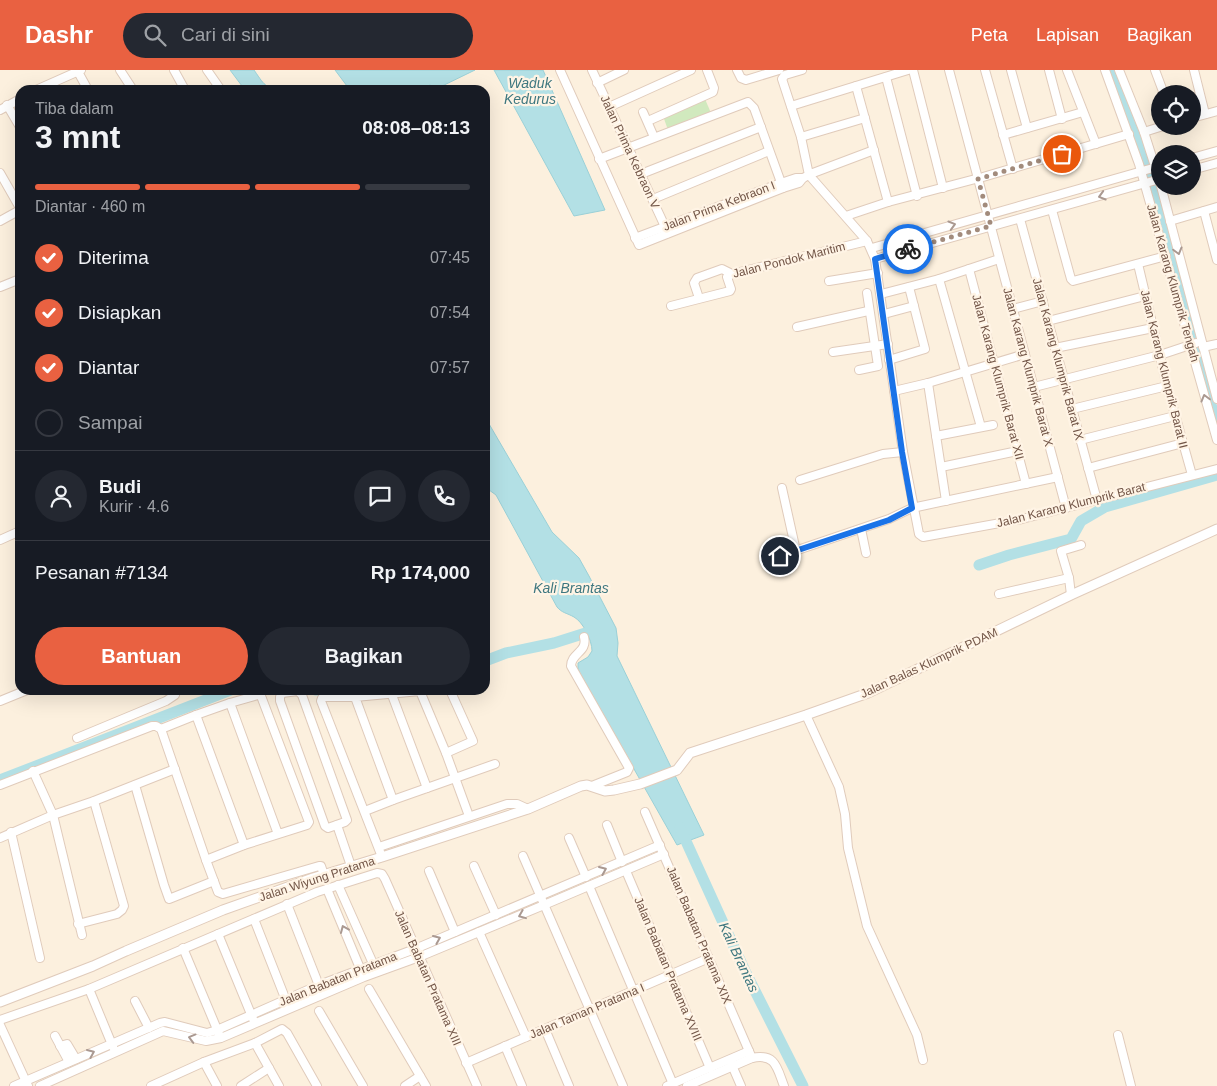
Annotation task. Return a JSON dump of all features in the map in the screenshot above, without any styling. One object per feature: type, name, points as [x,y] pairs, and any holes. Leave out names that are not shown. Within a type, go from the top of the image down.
[{"type":"street","points":[[120,70],[130,85]]},
{"type":"street","points":[[174,70],[182,85]]},
{"type":"street","points":[[206,70],[217,85]]},
{"type":"street","points":[[560,70],[599,159],[748,102],[754,108],[768,151],[782,185]]},
{"type":"street","name":"Jalan Prima Kebraon V","points":[[592,70],[667,230]]},
{"type":"street","points":[[597,83],[624,70]]},
{"type":"street","points":[[609,107],[691,70]]},
{"type":"street","points":[[648,121],[713,92],[714,88],[707,70]]},
{"type":"street","points":[[737,70],[742,78],[746,80],[802,70]]},
{"type":"street","points":[[792,106],[908,70]]},
{"type":"street","points":[[913,70],[943,188]]},
{"type":"street","name":"Jalan Karang Klumprik Barat X","points":[[949,70],[1066,508]]},
{"type":"street","points":[[985,70],[1012,169]]},
{"type":"street","points":[[1011,70],[1027,128]]},
{"type":"street","points":[[1049,70],[1062,118]]},
{"type":"street","points":[[1068,70],[1096,144]]},
{"type":"street","name":"Jalan Karang Klumprik Tengah","points":[[1105,70],[1129,134],[1151,169]]},
{"type":"street","points":[[1119,70],[1144,132],[1151,169]]},
{"type":"street","points":[[1155,70],[1161,85]]},
{"type":"street","points":[[1194,70],[1205,114]]},
{"type":"street","points":[[48,85],[78,71],[85,85]]},
{"type":"street","points":[[782,73],[782,79],[801,137],[806,176],[846,216],[875,259],[872,274],[881,294],[884,314],[878,366],[859,370]]},
{"type":"street","points":[[886,77],[917,196]]},
{"type":"street","points":[[856,86],[888,202]]},
{"type":"street","points":[[4,107],[15,121]]},
{"type":"street","points":[[1201,115],[1217,111]]},
{"type":"street","points":[[643,112],[654,138]]},
{"type":"street","points":[[1003,135],[1083,112]]},
{"type":"street","points":[[801,137],[865,118]]},
{"type":"street","points":[[641,174],[761,127]]},
{"type":"street","points":[[1144,132],[1151,130]]},
{"type":"street","points":[[846,216],[888,202],[978,179],[1129,134]]},
{"type":"street","name":"Jalan Prima Kebraon I","points":[[599,159],[638,242],[782,185],[799,183],[806,176],[874,150]]},
{"type":"street","points":[[653,199],[768,151]]},
{"type":"street","points":[[1201,155],[1217,151]]},
{"type":"street","points":[[1201,167],[1217,163]]},
{"type":"street","name":"Jalan Pondok Maritim","points":[[671,306],[731,290],[727,277],[732,274],[988,215],[1151,169]]},
{"type":"street","points":[[0,173],[15,200]]},
{"type":"street","points":[[875,259],[1151,183]]},
{"type":"street","name":"Jalan Karang Klumprik Tengah","points":[[1158,195],[1166,256],[1198,344],[1214,375],[1217,399]]},
{"type":"street","name":"Jalan Karang Klumprik Tengah","points":[[1161,195],[1170,221],[1198,344],[1217,440]]},
{"type":"street","points":[[1170,221],[1217,207]]},
{"type":"street","points":[[1052,210],[1072,281],[1166,256]]},
{"type":"street","points":[[1204,211],[1217,260]]},
{"type":"street","points":[[0,221],[15,212]]},
{"type":"street","name":"Jalan Karang Klumprik Barat IX","points":[[1020,219],[1097,500]]},
{"type":"street","points":[[881,294],[939,279],[1000,259]]},
{"type":"street","name":"Jalan Karang Klumprik Barat II","points":[[1138,264],[1167,386],[1192,475]]},
{"type":"street","points":[[699,298],[694,283],[697,278],[722,269],[732,274]]},
{"type":"street","name":"Jalan Karang Klumprik Barat XII","points":[[969,270],[1026,484]]},
{"type":"street","points":[[830,281],[872,274]]},
{"type":"street","points":[[939,279],[981,427]]},
{"type":"street","points":[[0,288],[15,281]]},
{"type":"street","points":[[889,360],[925,348],[909,287]]},
{"type":"street","points":[[867,293],[868,310],[881,345],[889,360],[900,452],[912,508]]},
{"type":"street","points":[[1048,320],[1145,296]]},
{"type":"street","points":[[1013,309],[1043,301]]},
{"type":"street","points":[[884,314],[914,306]]},
{"type":"street","points":[[797,327],[868,310]]},
{"type":"street","points":[[1056,348],[1153,328]]},
{"type":"street","points":[[1034,386],[1198,344],[1217,344]]},
{"type":"street","points":[[833,352],[881,345]]},
{"type":"street","points":[[894,391],[928,383],[1025,354]]},
{"type":"street","points":[[928,383],[946,501]]},
{"type":"street","points":[[1072,409],[1167,386]]},
{"type":"street","points":[[1080,440],[1175,416]]},
{"type":"street","points":[[936,436],[993,425]]},
{"type":"street","points":[[1088,468],[1183,443]]},
{"type":"street","points":[[941,467],[1018,451]]},
{"type":"street","points":[[800,480],[883,454],[900,452]]},
{"type":"street","name":"Jalan Karang Klumprik Barat","points":[[912,508],[918,533],[924,537],[1022,519],[1217,469]]},
{"type":"street","points":[[780,556],[861,529],[912,508],[1058,477]]},
{"type":"street","points":[[782,488],[796,551]]},
{"type":"street","points":[[861,529],[866,553]]},
{"type":"street","name":"Jalan Balas Klumprik PDAM","points":[[640,784],[677,770],[690,752],[868,693],[1071,595],[1217,529]]},
{"type":"street","points":[[0,540],[15,533]]},
{"type":"street","points":[[1071,595],[1069,578],[1061,551],[1081,545]]},
{"type":"street","points":[[999,594],[1069,578]]},
{"type":"street","points":[[584,637],[586,642],[584,647],[572,660],[571,666],[629,768],[627,772],[592,786]]},
{"type":"street","points":[[0,701],[15,695]]},
{"type":"street","points":[[77,738],[166,701],[175,695]]},
{"type":"street","points":[[161,729],[230,703],[258,695],[261,696],[309,822],[206,860]]},
{"type":"street","points":[[281,695],[280,701],[325,826],[328,828],[347,820],[302,695]]},
{"type":"street","points":[[382,857],[321,701],[325,697],[392,695],[426,788]]},
{"type":"street","points":[[425,695],[469,816]]},
{"type":"street","points":[[446,753],[474,741],[452,695]]},
{"type":"street","points":[[355,697],[393,800]]},
{"type":"street","points":[[230,703],[278,834]]},
{"type":"street","points":[[196,715],[244,845]]},
{"type":"street","points":[[806,715],[839,787],[845,814],[848,848],[867,926],[917,1035],[923,1060]]},
{"type":"street","points":[[0,785],[156,726],[161,729],[218,892],[223,894],[319,866],[324,874]]},
{"type":"street","points":[[365,811],[495,764]]},
{"type":"street","points":[[0,838],[53,815],[175,769]]},
{"type":"street","points":[[33,771],[53,815],[82,935]]},
{"type":"street","name":"Jalan Wiyung Pratama","points":[[0,1002],[93,966],[163,934],[223,910],[324,874],[528,809],[581,786],[592,786],[609,791],[640,784]]},
{"type":"street","points":[[135,785],[169,899],[214,881]]},
{"type":"street","points":[[78,924],[117,914],[124,906],[94,801]]},
{"type":"street","points":[[379,847],[507,804],[517,804],[528,809]]},
{"type":"street","name":"Jalan Babatan Pratama XIX","points":[[645,812],[751,1054]]},
{"type":"street","points":[[337,825],[352,866]]},
{"type":"street","points":[[607,826],[622,862]]},
{"type":"street","points":[[11,832],[40,958]]},
{"type":"street","points":[[569,838],[586,877]]},
{"type":"street","name":"Jalan Babatan Pratama","points":[[40,1086],[116,1054],[163,1031],[206,1041],[251,1015],[319,985],[375,968],[415,949],[660,845]]},
{"type":"street","name":"Jalan Babatan Pratama","points":[[375,968],[419,957],[664,854]]},
{"type":"street","points":[[523,856],[623,1086]]},
{"type":"street","points":[[474,866],[496,915]]},
{"type":"street","points":[[429,871],[455,932]]},
{"type":"street","name":"Jalan Babatan Pratama XVIII","points":[[626,871],[710,1068]]},
{"type":"street","name":"Jalan Wiyung Pratama","points":[[0,1020],[89,989],[287,904],[377,873]]},
{"type":"street","name":"Jalan Babatan Pratama XIII","points":[[377,873],[382,874],[385,878],[477,1086]]},
{"type":"street","points":[[338,885],[375,968]]},
{"type":"street","points":[[589,886],[634,990],[670,1085],[710,1068],[731,1063]]},
{"type":"street","points":[[327,889],[362,973]]},
{"type":"street","points":[[287,904],[322,994]]},
{"type":"street","points":[[254,919],[289,1008]]},
{"type":"street","points":[[479,932],[526,1037]]},
{"type":"street","points":[[218,934],[254,1023]]},
{"type":"street","points":[[184,948],[219,1034]]},
{"type":"street","name":"Jalan Taman Pratama I","points":[[466,1063],[709,958]]},
{"type":"street","name":"Jalan Babatan Pratama","points":[[14,1086],[27,1083],[72,1061],[165,1022],[207,1033],[219,1034],[254,1023],[322,994],[362,973]]},
{"type":"street","points":[[89,989],[116,1054]]},
{"type":"street","points":[[368,989],[426,1086]]},
{"type":"street","points":[[135,1001],[149,1028]]},
{"type":"street","points":[[319,1011],[363,1086]]},
{"type":"street","points":[[0,1025],[27,1083]]},
{"type":"street","points":[[151,1086],[204,1062],[255,1043],[282,1029],[287,1033],[317,1086]]},
{"type":"street","points":[[545,1029],[569,1086]]},
{"type":"street","points":[[1118,1035],[1131,1086]]},
{"type":"street","points":[[56,1036],[60,1046],[72,1061]]},
{"type":"street","points":[[255,1043],[279,1086]]},
{"type":"street","points":[[505,1046],[522,1086]]},
{"type":"street","points":[[687,1086],[701,1083],[731,1063],[751,1054],[771,1059],[784,1086]]},
{"type":"street","points":[[204,1062],[216,1086]]},
{"type":"street","points":[[731,1063],[741,1086]]},
{"type":"street","points":[[241,1086],[269,1068]]},
{"type":"street","points":[[405,1086],[420,1076]]},
{"type":"green space","points":[[705,99],[711,113],[668,130],[663,116]]},
{"type":"water","points":[[230,70],[254,70],[266,85],[241,85]]},
{"type":"water","name":"Waduk Kedurus","points":[[335,70],[475,70],[444,85],[346,85]]},
{"type":"water","name":"Waduk Kedurus","points":[[494,70],[543,70],[605,210],[574,216]]},
{"type":"water","name":"Kali Brantas","points":[[490,426],[552,532],[579,558],[589,576],[616,628],[617,656],[704,835],[677,845],[578,670],[578,663],[588,657],[592,651],[586,632],[577,619],[557,607],[496,495],[490,491]]},
{"type":"waterway","points":[[1110,70],[1146,167],[1217,425]]},
{"type":"waterway","points":[[979,565],[1071,539],[1081,521],[1105,507],[1217,475]]},
{"type":"waterway","points":[[490,659],[506,653],[554,643],[595,630]]},
{"type":"waterway","points":[[0,780],[218,695]]},
{"type":"waterway","name":"Kali Brantas","points":[[680,828],[745,971],[803,1086]]},
{"type":"way so far","points":[[908,249],[991,226],[978,179],[1062,154]]},
{"type":"route","points":[[780,556],[889,520],[912,508],[902,452],[875,259],[908,249]]}]
